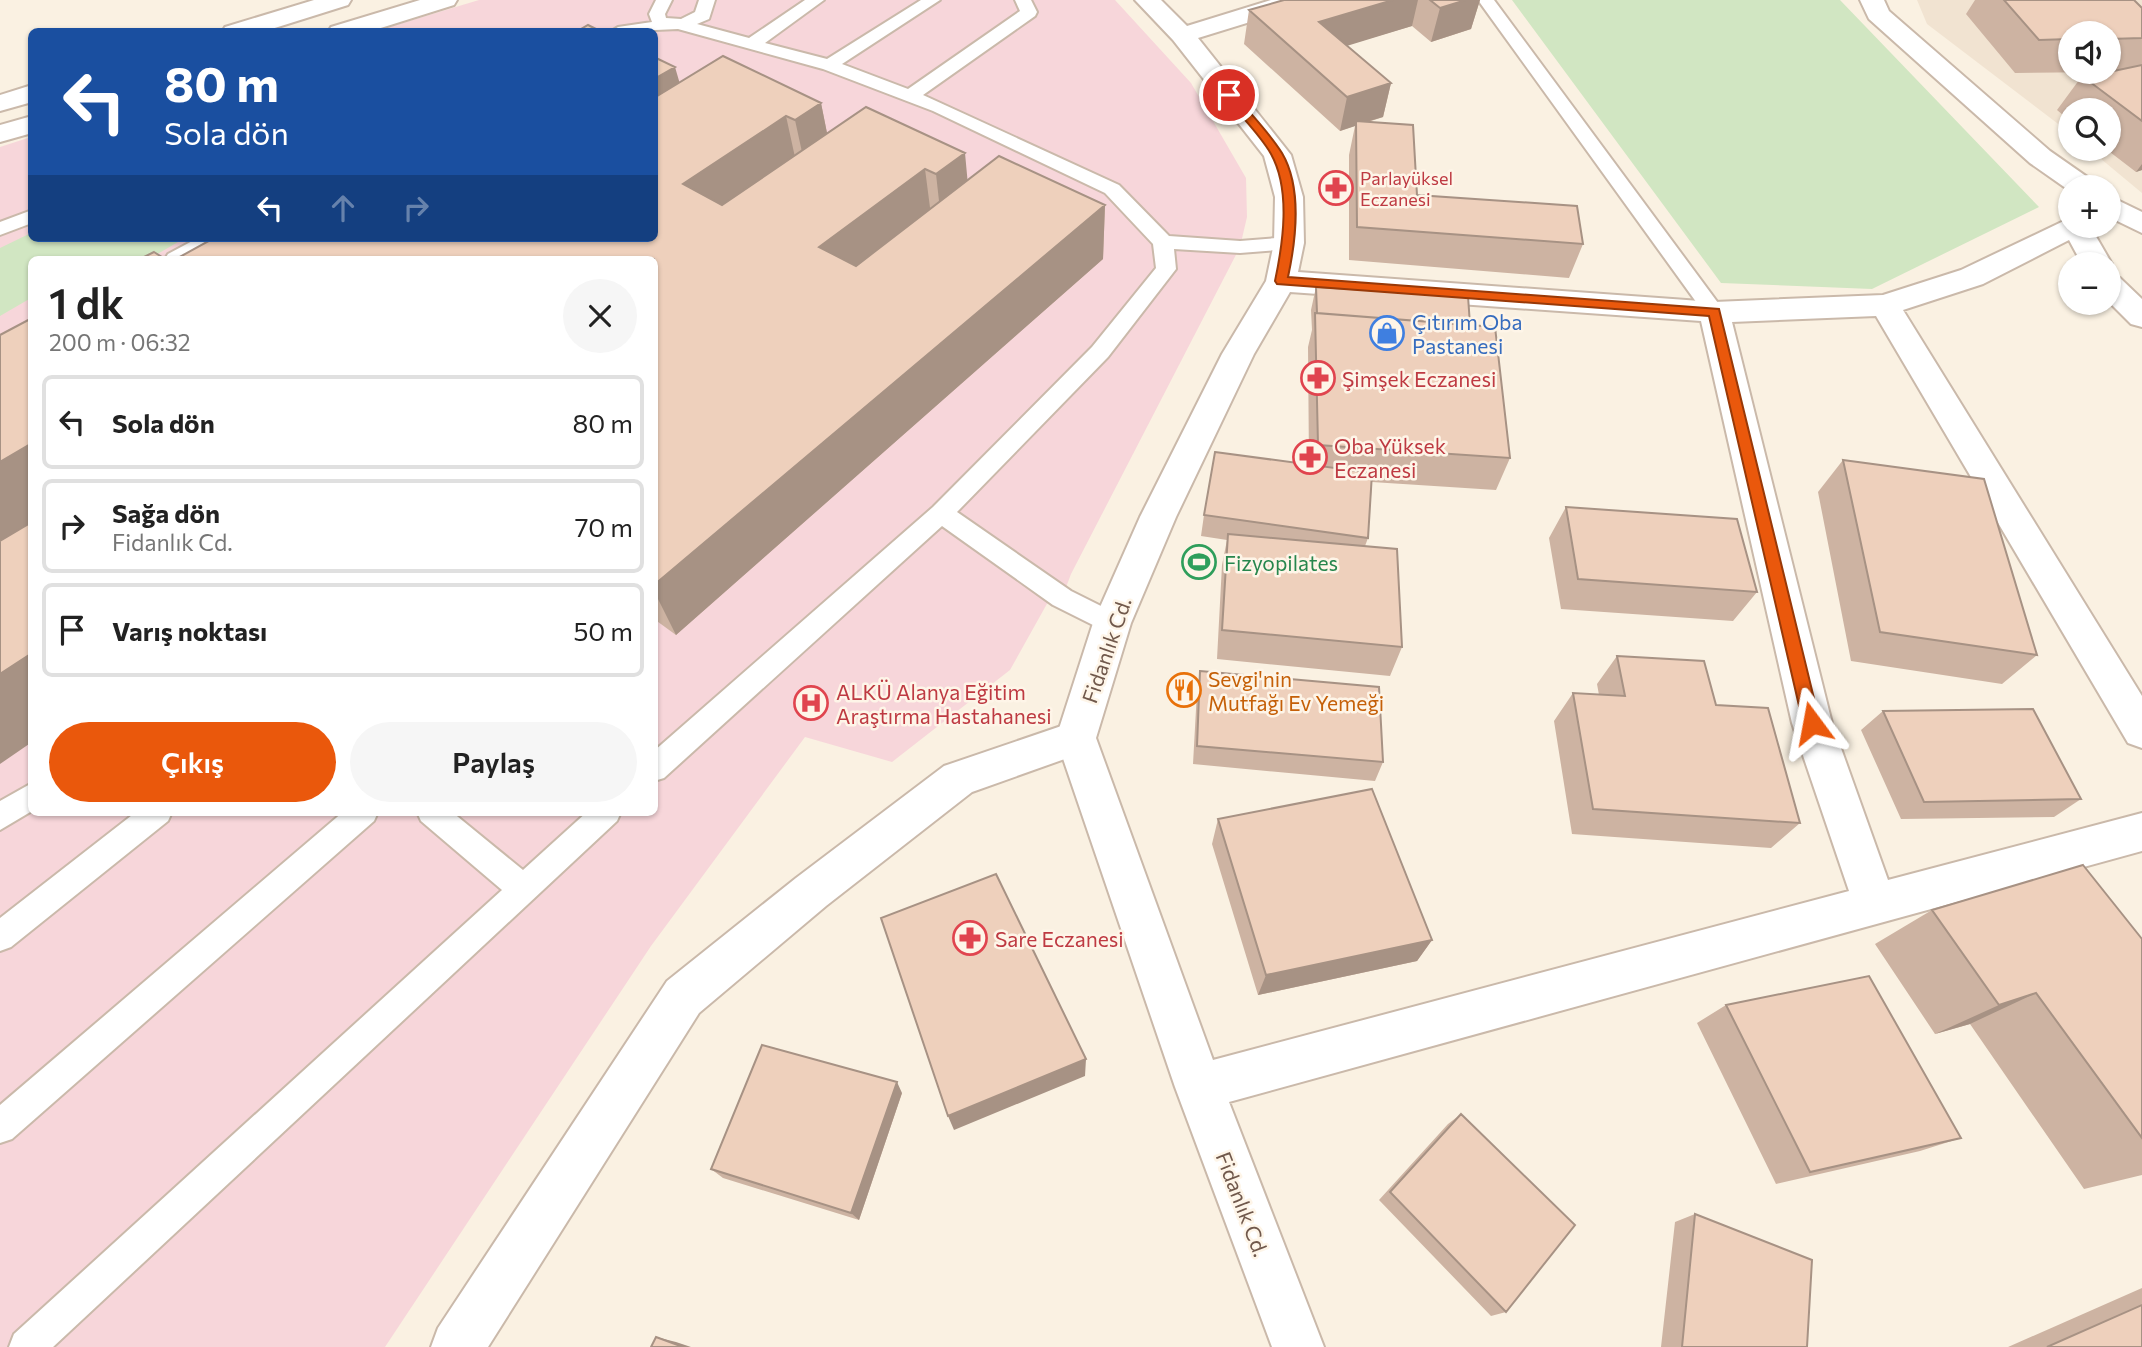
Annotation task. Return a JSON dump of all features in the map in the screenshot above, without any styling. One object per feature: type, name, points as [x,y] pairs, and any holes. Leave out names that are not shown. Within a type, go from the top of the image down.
[{"type":"street","points":[[247,28],[339,0]]},
{"type":"street","points":[[353,28],[445,0]]},
{"type":"street","name":"Fidanlık Cd.","points":[[1147,0],[1182,35],[1277,155],[1289,197],[1289,243],[1281,281],[1238,354],[1158,517],[1112,623],[1076,738],[1199,1087],[1298,1347]]},
{"type":"street","points":[[1182,35],[1296,0]]},
{"type":"street","points":[[1872,0],[1878,14],[2040,157],[2066,175]]},
{"type":"street","points":[[0,103],[28,94]]},
{"type":"street","points":[[0,134],[28,125]]},
{"type":"street","points":[[2121,212],[2142,224]]},
{"type":"street","points":[[1281,281],[1714,312],[1885,305],[1972,277],[2058,234]]},
{"type":"street","points":[[2121,297],[2142,317]]},
{"type":"street","points":[[1885,305],[2142,731]]},
{"type":"street","points":[[1714,312],[1812,723],[1875,904]]},
{"type":"street","points":[[457,1347],[683,997],[811,891],[958,779],[1076,738]]},
{"type":"street","points":[[1199,1087],[2142,832]]},
{"type":"lane","points":[[658,765],[941,513],[1100,352],[1166,269],[1163,242],[1112,189],[910,96],[829,65],[659,21],[657,14],[664,0]]},
{"type":"lane","points":[[652,28],[677,25],[703,15],[706,0]]},
{"type":"lane","points":[[752,44],[816,0]]},
{"type":"lane","points":[[829,65],[932,0]]},
{"type":"lane","points":[[910,96],[1029,12],[1023,0]]},
{"type":"lane","points":[[1486,0],[1714,312]]},
{"type":"lane","points":[[0,229],[28,218]]},
{"type":"lane","points":[[180,256],[206,242]]},
{"type":"lane","points":[[1163,242],[1231,247],[1289,243]]},
{"type":"lane","points":[[941,513],[1062,598],[1112,623]]},
{"type":"lane","points":[[0,817],[28,797]]},
{"type":"lane","points":[[0,937],[153,816]]},
{"type":"lane","points":[[0,1127],[359,816]]},
{"type":"lane","points":[[436,816],[522,888]]},
{"type":"lane","points":[[27,1347],[603,816]]},
{"type":"shaded area","name":"ALKÜ Alanya Eğitim Araştırma Hastahanesi","points":[[479,0],[1115,0],[1191,83],[1246,178],[1247,217],[1240,247],[1071,574],[1062,598],[1053,593],[1010,670],[892,762],[805,737],[651,946],[385,1347],[0,1347],[0,147],[28,138],[28,242],[658,242],[658,28],[386,28]]},
{"type":"shaded area","points":[[1917,0],[2142,0],[2142,193],[2103,161],[2121,161],[2121,98],[2058,98],[2058,124],[1927,24]]},
{"type":"green space","points":[[1512,0],[1840,0],[2039,207],[1872,289],[1721,283]]},
{"type":"green space","points":[[28,234],[28,242],[178,242],[154,256],[28,256],[28,300],[0,316],[0,248]]},
{"type":"building","points":[[1284,0],[1393,0],[1319,22],[1391,83],[1347,97],[1249,10]]},
{"type":"building","points":[[1430,0],[1466,0],[1440,8]]},
{"type":"building","points":[[2004,0],[2134,0],[2142,8],[2142,38],[2121,39],[2121,21],[2058,21],[2058,39],[2039,40]]},
{"type":"building","points":[[723,56],[821,103],[795,120],[786,116],[683,184],[722,205],[866,107],[965,153],[936,174],[925,169],[819,247],[856,266],[999,156],[1105,205],[658,582],[658,256],[181,256],[207,242],[658,242],[658,96]]},
{"type":"building","points":[[658,59],[675,67],[658,77]]},
{"type":"building","points":[[2142,65],[2142,121],[2121,105],[2121,98],[2111,98],[2093,84],[2121,84],[2121,69]]},
{"type":"building","points":[[1356,121],[1413,125],[1417,195],[1577,206],[1583,244],[1357,227]]},
{"type":"building","points":[[1316,287],[1468,296],[1470,325],[1317,313]]},
{"type":"building","points":[[1315,313],[1495,327],[1510,458],[1318,445]]},
{"type":"building","points":[[28,320],[28,445],[0,462],[0,335]]},
{"type":"building","points":[[1215,452],[1372,473],[1368,538],[1204,515]]},
{"type":"building","points":[[1843,460],[1984,479],[2037,655],[1880,632]]},
{"type":"building","points":[[1566,507],[1737,519],[1757,592],[1578,579]]},
{"type":"building","points":[[28,524],[28,656],[0,674],[0,541]]},
{"type":"building","points":[[1228,534],[1397,549],[1402,647],[1222,630]]},
{"type":"building","points":[[1617,656],[1704,661],[1716,705],[1768,708],[1800,823],[1593,809],[1573,693],[1625,696]]},
{"type":"building","points":[[1200,671],[1379,687],[1383,762],[1197,746]]},
{"type":"building","points":[[2033,709],[2081,799],[1924,802],[1883,711]]},
{"type":"building","points":[[1372,789],[1432,940],[1266,975],[1218,819]]},
{"type":"building","points":[[2083,865],[2142,939],[2142,1138],[2036,993],[1999,1005],[1932,910]]},
{"type":"building","points":[[996,874],[1086,1059],[948,1116],[881,918]]},
{"type":"building","points":[[1869,976],[1961,1138],[1810,1172],[1726,1005]]},
{"type":"building","points":[[762,1045],[897,1082],[851,1213],[711,1169]]},
{"type":"building","points":[[1461,1114],[1575,1225],[1506,1312],[1390,1192]]},
{"type":"building","points":[[1695,1214],[1812,1260],[1807,1347],[1682,1347]]},
{"type":"building","points":[[2142,1305],[2142,1347],[2047,1347]]},
{"type":"building","points":[[656,1337],[683,1347],[651,1347]]},
{"type":"place","name":"Parlayüksel Eczanesi","points":[[1336,188]]},
{"type":"place","name":"Çıtırım Oba Pastanesi","points":[[1387,333]]},
{"type":"place","name":"Şimşek Eczanesi","points":[[1318,378]]},
{"type":"place","name":"Oba Yüksek Eczanesi","points":[[1310,457]]},
{"type":"place","name":"Fizyopilates","points":[[1199,562]]},
{"type":"place","name":"Sevgi'nin Mutfağı Ev Yemeği","points":[[1184,690]]},
{"type":"place","name":"ALKÜ Alanya Eğitim Araştırma Hastahanesi","points":[[811,703]]},
{"type":"place","name":"Sare Eczanesi","points":[[970,938]]},
{"type":"route","points":[[1229,95],[1277,155],[1289,197],[1289,243],[1281,281],[1714,312],[1812,723]]}]
